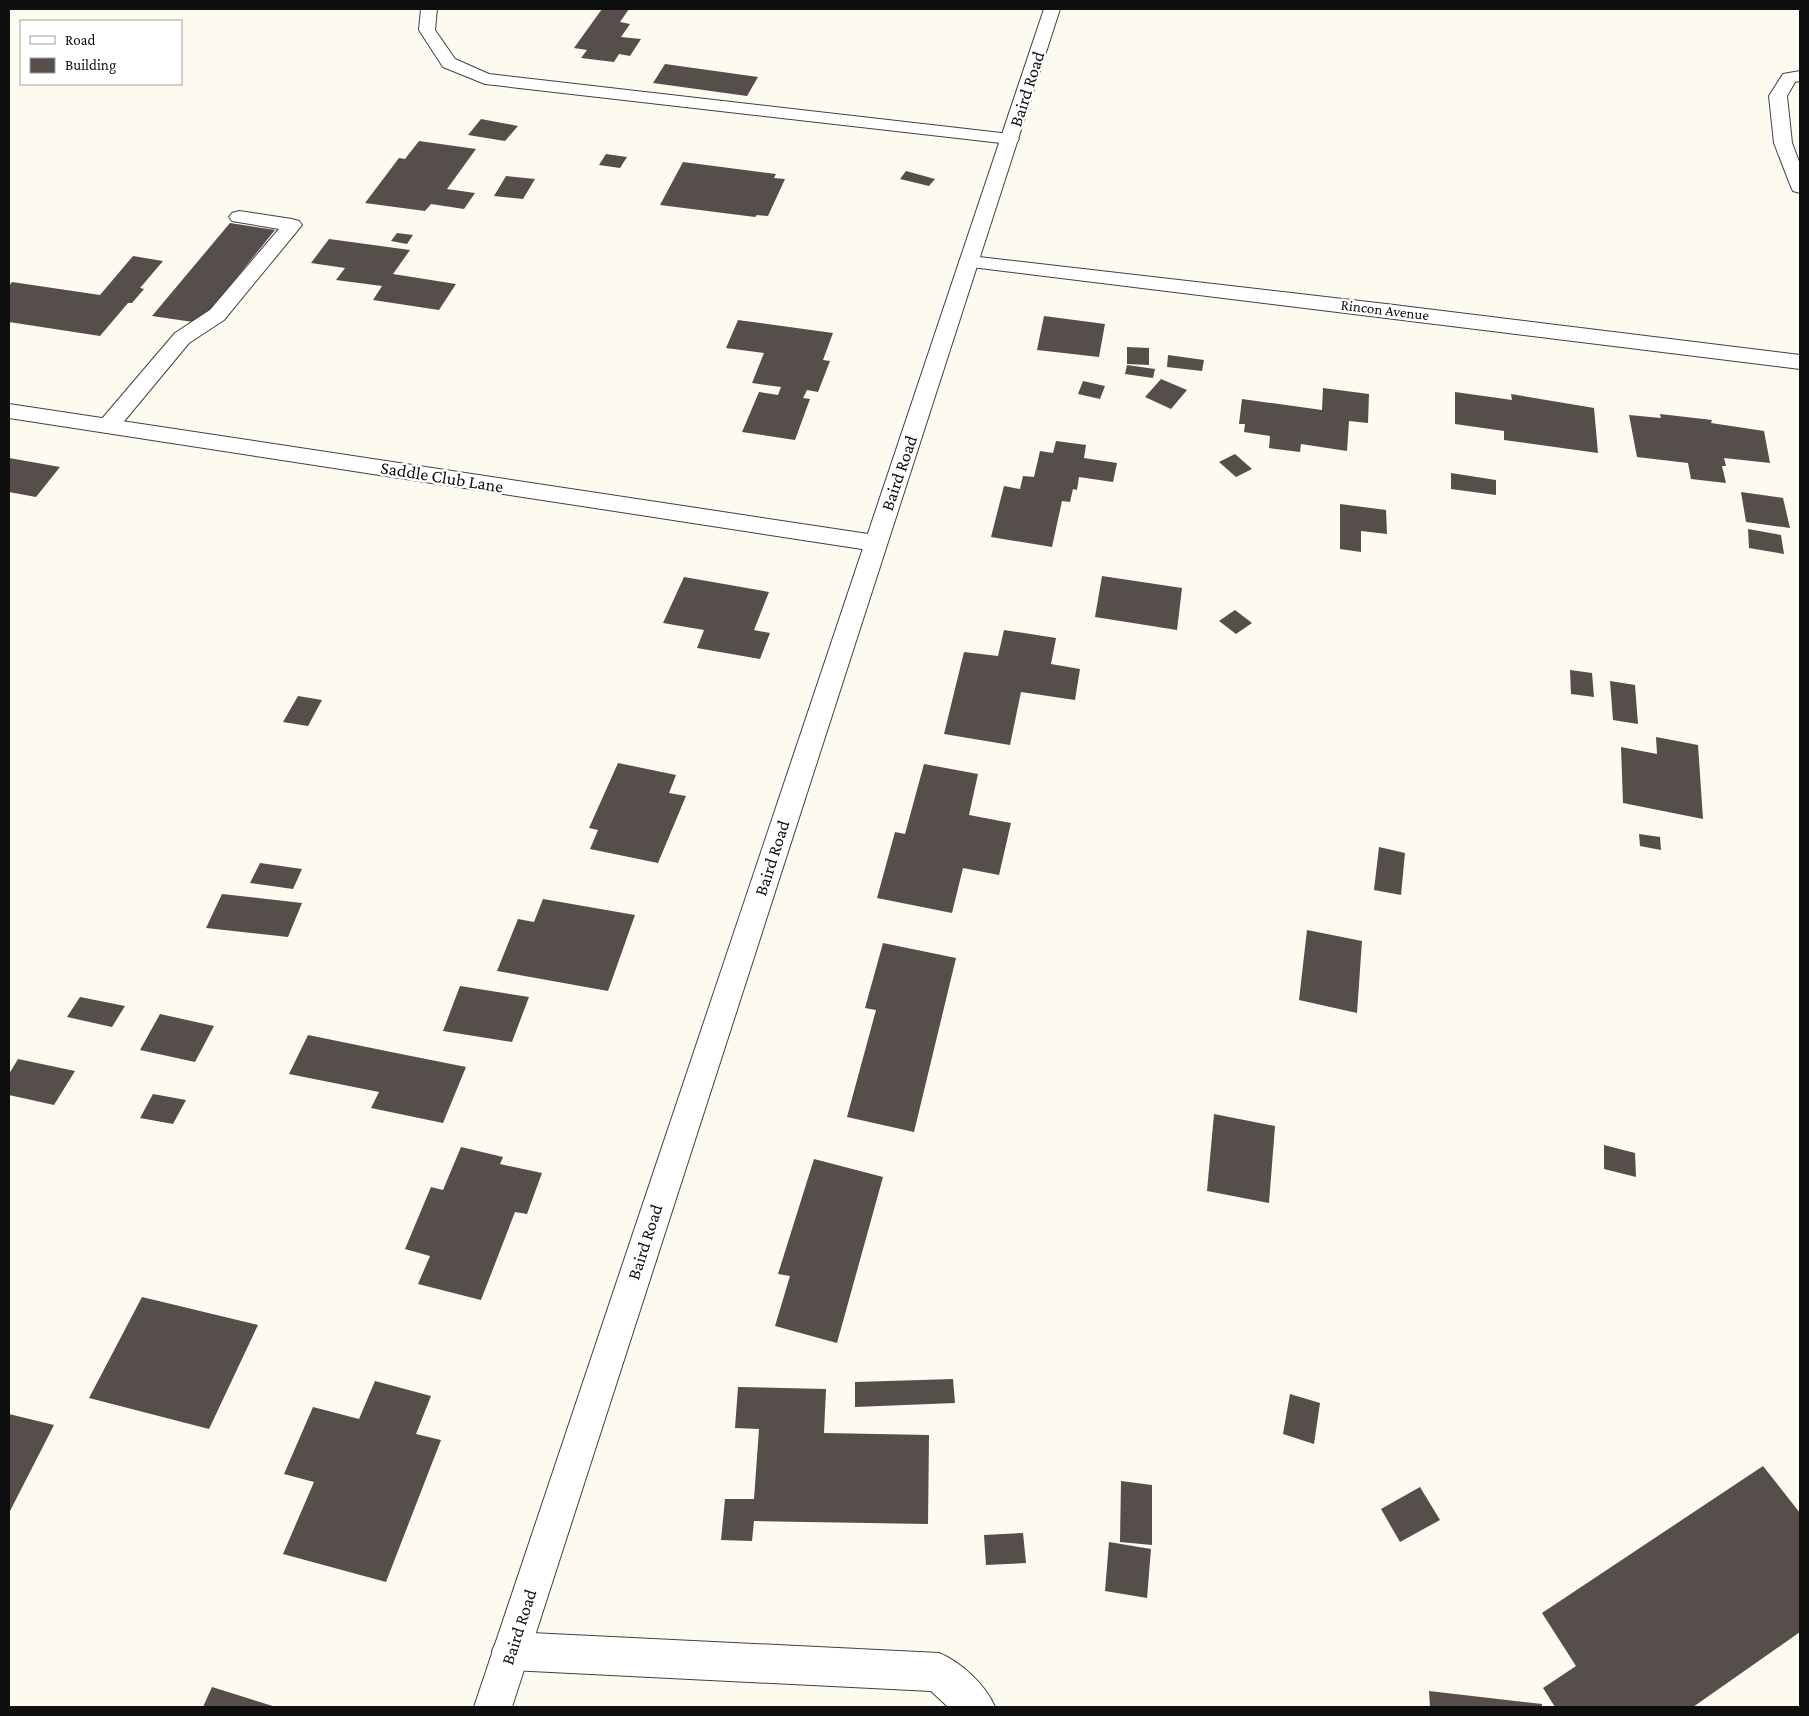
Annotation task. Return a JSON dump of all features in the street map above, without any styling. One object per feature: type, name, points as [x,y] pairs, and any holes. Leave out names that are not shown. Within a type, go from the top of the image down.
[{"type":"street","points":[[429,9],[427,30],[449,63],[485,78],[1010,139]]},
{"type":"street","name":"Baird Road","points":[[493,1707],[1052,9]]},
{"type":"street","points":[[1800,76],[1790,78],[1778,96],[1783,143],[1800,187]]},
{"type":"street","points":[[108,426],[182,338],[217,315],[292,225],[239,217]]},
{"type":"street","name":"Rincon Avenue","points":[[970,262],[1386,310],[1800,362]]},
{"type":"street","name":"Saddle Club Lane","points":[[9,411],[875,543]]},
{"type":"street","points":[[511,1651],[939,1672],[976,1707]]},
{"type":"building","points":[[602,9],[629,9],[620,22],[630,24],[621,37],[641,39],[630,56],[619,54],[614,62],[581,58],[587,50],[574,48]]},
{"type":"building","points":[[665,64],[758,77],[747,96],[653,83]]},
{"type":"building","points":[[481,119],[518,126],[505,141],[468,135]]},
{"type":"building","points":[[419,141],[476,149],[447,189],[475,193],[464,209],[431,204],[425,211],[365,203],[399,158],[405,159]]},
{"type":"building","points":[[606,154],[627,157],[620,168],[599,165]]},
{"type":"building","points":[[683,162],[776,174],[774,178],[785,179],[768,216],[757,215],[755,217],[660,205]]},
{"type":"building","points":[[906,171],[935,179],[929,186],[900,179]]},
{"type":"building","points":[[506,176],[535,179],[523,199],[494,196]]},
{"type":"building","points":[[230,223],[275,230],[200,323],[152,316]]},
{"type":"building","points":[[397,233],[413,235],[407,244],[391,241]]},
{"type":"building","points":[[329,239],[410,250],[393,274],[456,284],[439,310],[373,300],[382,286],[336,280],[345,268],[311,263]]},
{"type":"building","points":[[133,256],[163,261],[140,288],[144,289],[132,303],[128,303],[100,336],[9,322],[9,286],[12,282],[100,295]]},
{"type":"building","points":[[1044,316],[1105,324],[1099,357],[1037,350]]},
{"type":"building","points":[[738,320],[833,333],[823,360],[830,361],[818,392],[807,390],[803,398],[810,399],[795,440],[742,432],[759,392],[778,395],[781,387],[752,383],[764,353],[726,348]]},
{"type":"building","points":[[1127,347],[1149,348],[1149,365],[1127,364]]},
{"type":"building","points":[[1168,355],[1204,360],[1202,371],[1167,367]]},
{"type":"building","points":[[1127,365],[1155,369],[1153,378],[1125,374]]},
{"type":"building","points":[[1161,379],[1187,390],[1171,409],[1145,397]]},
{"type":"building","points":[[1083,381],[1105,386],[1100,399],[1078,394]]},
{"type":"building","points":[[1323,388],[1369,394],[1368,423],[1349,421],[1347,451],[1301,444],[1300,452],[1269,448],[1270,436],[1244,432],[1245,424],[1239,424],[1242,399],[1322,410]]},
{"type":"building","points":[[1455,392],[1512,400],[1511,394],[1594,408],[1598,453],[1504,440],[1504,431],[1455,424]]},
{"type":"building","points":[[1660,414],[1712,420],[1711,423],[1764,431],[1770,463],[1724,458],[1726,466],[1722,466],[1726,483],[1691,479],[1688,463],[1637,457],[1629,415],[1661,418]]},
{"type":"building","points":[[1056,441],[1086,445],[1084,458],[1117,463],[1113,482],[1079,477],[1077,490],[1073,489],[1070,502],[1062,501],[1052,547],[991,537],[1004,486],[1020,489],[1023,476],[1034,477],[1040,451],[1053,453]]},
{"type":"building","points":[[1235,454],[1252,469],[1236,477],[1219,462]]},
{"type":"building","points":[[9,458],[60,467],[36,497],[9,492]]},
{"type":"building","points":[[1451,473],[1496,480],[1496,495],[1451,489]]},
{"type":"building","points":[[1741,492],[1783,498],[1790,528],[1746,522]]},
{"type":"building","points":[[1340,504],[1386,510],[1387,534],[1361,531],[1361,552],[1340,549]]},
{"type":"building","points":[[1748,529],[1781,535],[1784,554],[1749,548]]},
{"type":"building","points":[[1102,576],[1182,588],[1177,630],[1095,617]]},
{"type":"building","points":[[684,577],[769,592],[754,630],[770,633],[760,659],[697,648],[704,630],[663,623]]},
{"type":"building","points":[[1235,610],[1252,623],[1236,634],[1219,621]]},
{"type":"building","points":[[1004,630],[1056,638],[1051,664],[1080,669],[1075,700],[1021,692],[1010,745],[944,734],[964,652],[998,656]]},
{"type":"building","points":[[1570,670],[1592,673],[1594,697],[1571,694]]},
{"type":"building","points":[[1610,681],[1635,685],[1638,724],[1613,720]]},
{"type":"building","points":[[298,696],[322,700],[308,726],[283,722]]},
{"type":"building","points":[[1656,737],[1698,745],[1703,819],[1623,803],[1621,747],[1657,754]]},
{"type":"building","points":[[618,763],[676,775],[669,793],[686,796],[658,863],[590,849],[598,830],[589,828]]},
{"type":"building","points":[[924,764],[978,774],[969,815],[1011,823],[999,875],[963,868],[952,913],[877,898],[895,832],[905,834]]},
{"type":"building","points":[[1639,834],[1660,837],[1661,850],[1640,846]]},
{"type":"building","points":[[1379,847],[1405,853],[1401,895],[1374,890]]},
{"type":"building","points":[[260,863],[302,869],[293,889],[250,883]]},
{"type":"building","points":[[222,894],[302,903],[288,937],[206,928]]},
{"type":"building","points":[[543,899],[635,915],[608,991],[497,971],[518,919],[534,922]]},
{"type":"building","points":[[1307,930],[1362,941],[1357,1013],[1299,1000]]},
{"type":"building","points":[[883,943],[956,958],[914,1132],[847,1117],[876,1010],[865,1008]]},
{"type":"building","points":[[460,986],[529,997],[512,1042],[443,1031]]},
{"type":"building","points":[[80,997],[125,1006],[112,1027],[67,1017]]},
{"type":"building","points":[[160,1014],[214,1026],[195,1062],[140,1050]]},
{"type":"building","points":[[308,1035],[466,1067],[443,1123],[371,1108],[379,1092],[289,1074]]},
{"type":"building","points":[[18,1059],[75,1071],[54,1105],[9,1095],[9,1074]]},
{"type":"building","points":[[153,1094],[186,1100],[173,1124],[140,1118]]},
{"type":"building","points":[[1214,1114],[1275,1126],[1269,1203],[1207,1191]]},
{"type":"building","points":[[1604,1145],[1635,1153],[1636,1177],[1604,1169]]},
{"type":"building","points":[[461,1147],[503,1157],[500,1164],[542,1173],[527,1214],[515,1212],[481,1300],[418,1284],[430,1256],[405,1249],[431,1187],[443,1190]]},
{"type":"building","points":[[814,1159],[883,1177],[837,1343],[775,1326],[790,1276],[778,1274]]},
{"type":"building","points":[[142,1297],[258,1325],[209,1429],[89,1398]]},
{"type":"building","points":[[953,1379],[955,1403],[855,1407],[855,1382]]},
{"type":"building","points":[[375,1381],[431,1396],[416,1434],[441,1440],[386,1582],[283,1554],[314,1482],[284,1474],[313,1407],[359,1419]]},
{"type":"building","points":[[738,1387],[826,1389],[824,1433],[929,1435],[928,1524],[754,1521],[752,1541],[721,1540],[725,1499],[754,1499],[759,1429],[735,1428]]},
{"type":"building","points":[[1290,1394],[1320,1403],[1314,1444],[1283,1434]]},
{"type":"building","points":[[9,1414],[54,1425],[9,1513]]},
{"type":"building","points":[[1763,1466],[1800,1513],[1800,1632],[1693,1707],[1555,1707],[1543,1688],[1576,1666],[1542,1613]]},
{"type":"building","points":[[1121,1481],[1152,1485],[1152,1545],[1120,1542]]},
{"type":"building","points":[[1420,1487],[1440,1520],[1400,1542],[1381,1509]]},
{"type":"building","points":[[1023,1533],[1026,1563],[986,1565],[984,1535]]},
{"type":"building","points":[[1109,1542],[1151,1549],[1147,1598],[1105,1591]]},
{"type":"building","points":[[212,1687],[276,1707],[203,1707]]},
{"type":"building","points":[[1429,1691],[1542,1704],[1542,1707],[1430,1707]]}]
